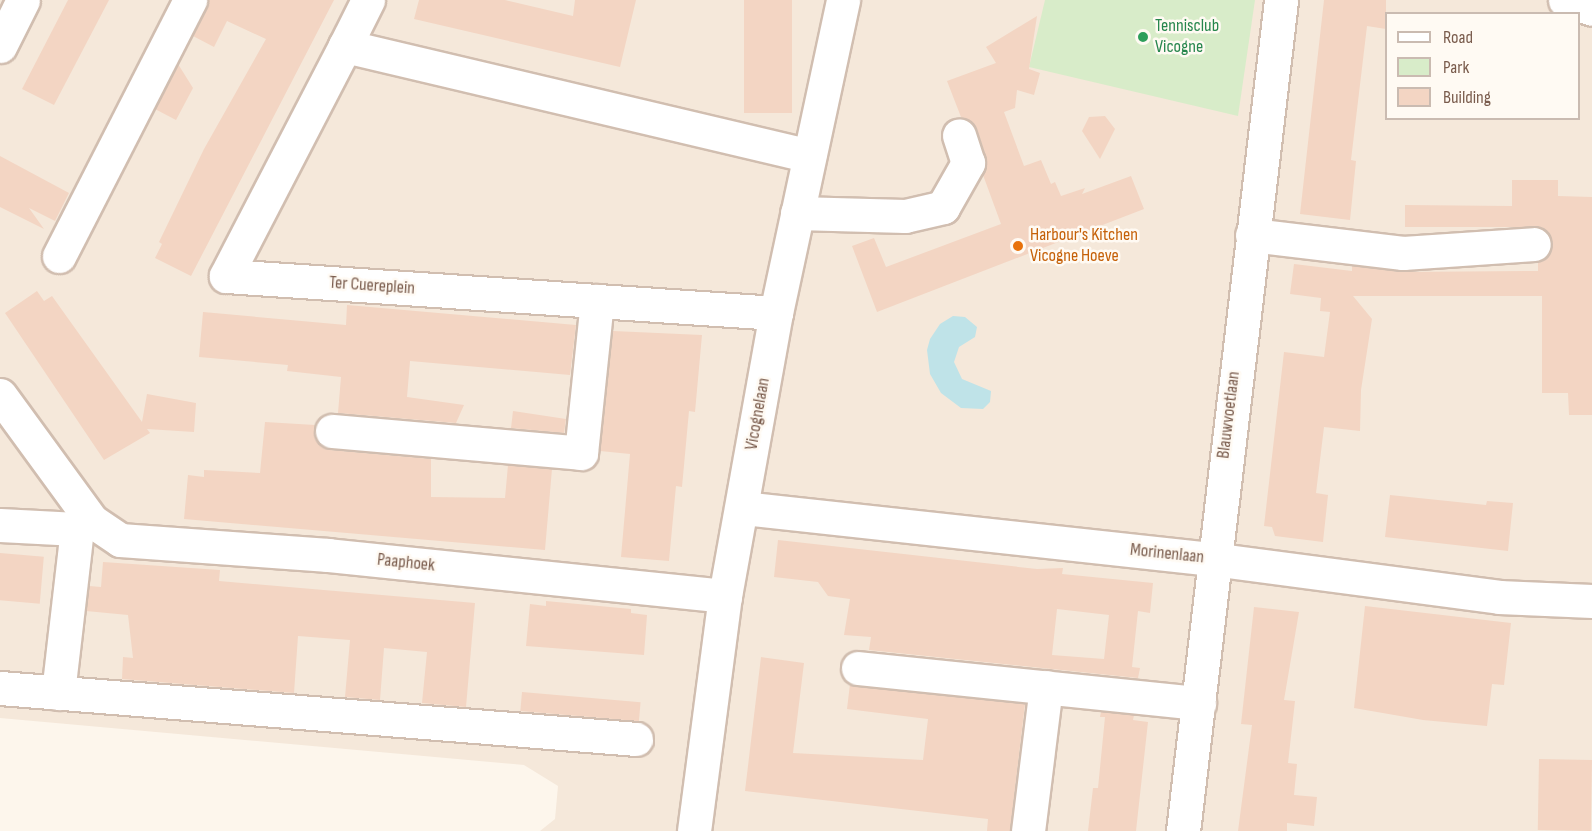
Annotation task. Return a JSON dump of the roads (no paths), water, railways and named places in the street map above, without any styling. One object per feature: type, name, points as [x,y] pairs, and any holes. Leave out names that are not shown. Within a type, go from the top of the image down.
[{"type":"street","points":[[0,46],[23,0]]},
{"type":"street","points":[[58,256],[190,0]]},
{"type":"street","name":"Ter Cuereplein","points":[[368,0],[226,276],[776,313]]},
{"type":"street","name":"Vicognelaan","points":[[701,830],[725,596],[776,313],[843,0]]},
{"type":"street","name":"Blauwvoetlaan","points":[[1183,831],[1199,703],[1212,559],[1281,0]]},
{"type":"street","points":[[1565,0],[1592,9]]},
{"type":"street","points":[[345,46],[809,156]]},
{"type":"street","points":[[797,213],[905,216],[943,207],[968,163],[959,135]]},
{"type":"street","points":[[1252,235],[1403,253],[1534,244]]},
{"type":"street","points":[[332,431],[581,453],[597,301]]},
{"type":"street","name":"Paaphoek","points":[[0,395],[85,525],[120,540],[328,555],[725,596]]},
{"type":"street","name":"Morinenlaan","points":[[742,508],[1212,559],[1500,597],[1592,602]]},
{"type":"street","points":[[0,525],[85,525],[58,693]]},
{"type":"street","points":[[858,668],[1199,703]]},
{"type":"street","points":[[1028,831],[1046,687]]},
{"type":"street","points":[[0,688],[636,739]]},
{"type":"water","points":[[953,316],[965,317],[977,327],[975,337],[959,347],[954,362],[962,379],[991,391],[990,402],[983,409],[961,408],[941,393],[930,374],[927,350],[930,339],[940,324]]},
{"type":"place","name":"Tennisclub Vicogne","points":[[1143,37]]},
{"type":"place","name":"Harbour's Kitchen Vicogne Hoeve","points":[[1018,246]]}]
